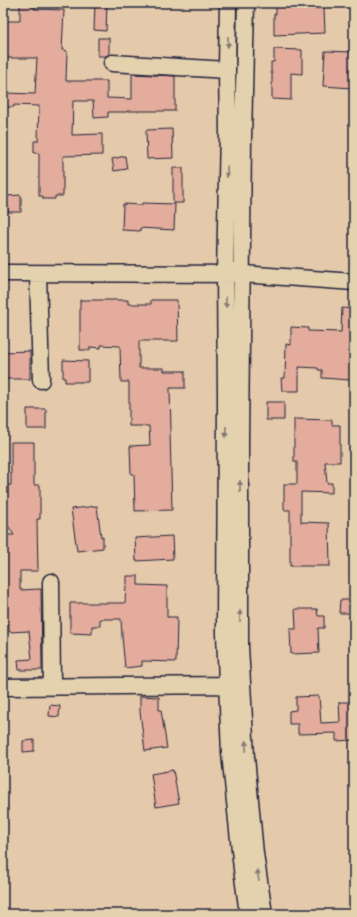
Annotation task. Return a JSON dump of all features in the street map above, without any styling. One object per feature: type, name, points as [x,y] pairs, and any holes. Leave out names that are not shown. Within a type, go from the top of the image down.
[{"type":"street","points":[[228,3],[228,131],[225,274],[225,634],[246,757],[255,854],[264,914]]},
{"type":"street","points":[[246,3],[243,138],[240,458],[240,646],[235,686],[230,753],[248,914]]},
{"type":"street","points":[[112,63],[227,70]]},
{"type":"street","points":[[3,273],[242,274],[354,282]]},
{"type":"street","points":[[38,274],[41,380]]},
{"type":"street","points":[[51,582],[52,686]]},
{"type":"street","points":[[3,687],[235,686]]},
{"type":"building","points":[[20,3],[34,3],[34,9],[64,10],[62,50],[67,51],[66,81],[107,81],[107,98],[132,99],[132,74],[175,76],[175,111],[108,112],[108,117],[94,118],[93,101],[73,101],[72,135],[102,134],[102,155],[63,156],[63,196],[55,196],[55,199],[43,199],[43,196],[39,196],[39,153],[34,153],[34,141],[38,141],[39,106],[14,105],[14,107],[3,107],[3,93],[35,94],[37,58],[3,58],[3,21],[20,21]]},
{"type":"building","points":[[95,3],[107,3],[106,31],[94,30]]},
{"type":"building","points":[[276,3],[299,3],[299,8],[324,8],[325,33],[274,35],[274,14],[276,14]]},
{"type":"building","points":[[98,38],[109,38],[109,54],[106,56],[98,56]]},
{"type":"building","points":[[274,49],[302,50],[302,74],[291,73],[291,100],[272,99],[271,62],[274,62]]},
{"type":"building","points":[[325,51],[353,52],[352,88],[323,86]]},
{"type":"building","points":[[172,129],[173,158],[147,159],[146,130]]},
{"type":"building","points":[[125,156],[127,169],[114,171],[112,159]]},
{"type":"building","points":[[173,168],[183,168],[183,203],[173,203]]},
{"type":"building","points":[[21,195],[21,212],[8,212],[7,196]]},
{"type":"building","points":[[142,203],[175,204],[174,230],[140,228],[140,231],[122,230],[123,204],[142,205]]},
{"type":"building","points":[[80,300],[128,300],[128,304],[151,304],[151,300],[177,300],[178,341],[139,341],[139,368],[164,368],[164,371],[185,371],[185,388],[170,388],[172,510],[135,511],[134,474],[131,474],[130,446],[150,445],[149,426],[129,426],[129,382],[121,382],[120,346],[101,345],[101,348],[90,347],[90,350],[80,350]]},
{"type":"building","points":[[342,308],[354,309],[354,339],[351,369],[354,369],[354,379],[322,378],[322,370],[318,370],[318,368],[299,367],[299,391],[282,391],[281,378],[285,378],[286,344],[291,345],[291,327],[308,328],[308,331],[341,332]]},
{"type":"building","points":[[30,351],[30,379],[3,379],[3,352]]},
{"type":"building","points":[[63,360],[88,361],[88,382],[65,382],[65,378],[63,378]]},
{"type":"building","points":[[266,402],[284,402],[284,420],[266,420]]},
{"type":"building","points":[[27,409],[46,409],[46,429],[27,429]]},
{"type":"building","points":[[294,419],[332,420],[332,425],[340,425],[340,462],[325,462],[327,483],[332,483],[332,493],[301,492],[301,522],[329,523],[330,566],[290,566],[290,510],[284,510],[284,484],[297,484],[297,462],[294,462]]},
{"type":"building","points":[[11,442],[34,442],[34,485],[40,485],[40,519],[37,519],[38,571],[20,571],[20,590],[41,589],[42,670],[19,670],[18,660],[32,659],[29,631],[9,632],[9,623],[3,624],[3,535],[14,535],[3,518],[3,485],[11,485]]},
{"type":"building","points":[[97,506],[101,537],[103,537],[103,548],[77,551],[71,509]]},
{"type":"building","points":[[172,536],[173,559],[136,561],[135,538]]},
{"type":"building","points":[[127,576],[138,576],[138,585],[167,586],[167,617],[177,617],[176,662],[142,661],[142,666],[125,668],[121,619],[100,619],[100,626],[92,626],[92,634],[70,633],[70,603],[125,603]]},
{"type":"building","points":[[340,600],[354,600],[354,613],[339,613]]},
{"type":"building","points":[[295,609],[317,609],[318,616],[324,616],[324,628],[318,628],[319,653],[291,654],[290,629],[296,629]]},
{"type":"building","points":[[140,696],[159,697],[159,710],[161,710],[167,748],[145,751],[140,712]]},
{"type":"building","points":[[319,696],[321,723],[340,722],[339,702],[354,702],[354,740],[336,741],[336,733],[298,734],[298,724],[289,724],[289,711],[296,710],[296,697]]},
{"type":"building","points":[[50,705],[60,706],[59,717],[49,716]]},
{"type":"building","points":[[34,740],[34,751],[23,752],[23,741]]},
{"type":"building","points":[[173,770],[179,803],[156,807],[151,774]]}]
